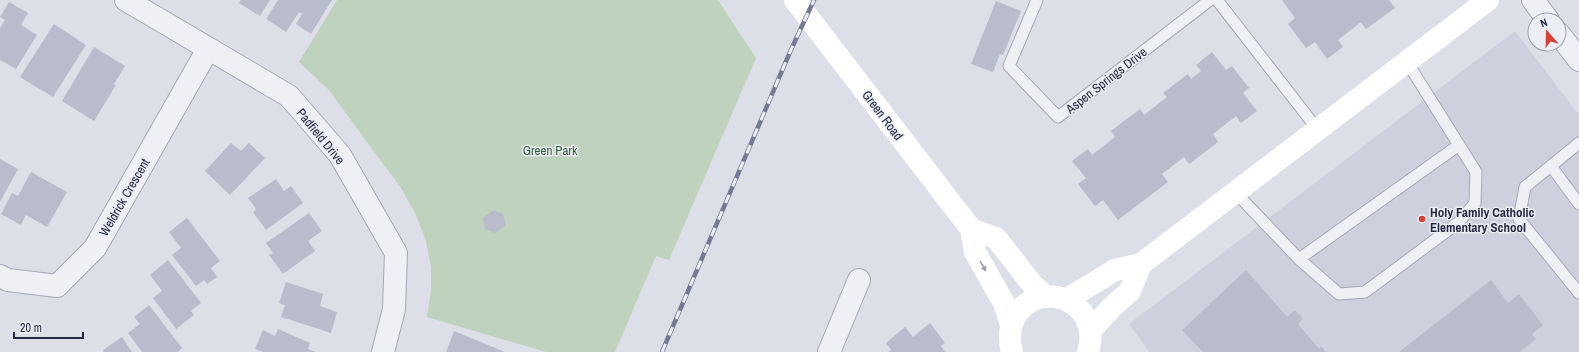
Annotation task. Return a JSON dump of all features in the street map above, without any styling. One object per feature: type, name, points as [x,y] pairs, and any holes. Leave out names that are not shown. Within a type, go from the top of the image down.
[{"type":"street","name":"Padfield Drive","points":[[126,0],[289,96],[340,155],[396,253],[394,309],[382,352]]},
{"type":"street","name":"Green Road","points":[[795,0],[971,230],[975,252],[1004,302],[1011,324],[1010,335],[1012,352]]},
{"type":"street","points":[[1011,324],[1024,306],[1035,300],[1056,298],[1115,270],[1141,264],[1488,0]]},
{"type":"street","points":[[1533,0],[1542,12]]},
{"type":"street","points":[[1567,44],[1579,60]]},
{"type":"street","name":"Weldrick Crescent","points":[[0,276],[8,280],[57,286],[95,248],[208,49]]},
{"type":"street","points":[[971,230],[996,238],[1032,284],[1056,298],[1080,309],[1091,330],[1091,340],[1088,352]]},
{"type":"street","points":[[1091,330],[1130,291],[1141,264]]},
{"type":"street","points":[[832,350],[859,280]]},
{"type":"lane","name":"Aspen Springs Drive","points":[[1037,0],[1009,66],[1058,117],[1210,0]]},
{"type":"lane","points":[[1217,0],[1318,130]]},
{"type":"lane","points":[[1236,193],[1299,259],[1339,294],[1365,292],[1459,222],[1475,203],[1476,172],[1406,62]]},
{"type":"lane","points":[[1579,143],[1525,187],[1519,219],[1579,293]]},
{"type":"lane","points":[[1299,259],[1459,145]]},
{"type":"lane","points":[[1550,166],[1579,204]]},
{"type":"shaded area","name":"Holy Family Catholic Elementary School","points":[[1515,31],[1527,47],[1527,52],[1531,52],[1579,115],[1579,352],[1149,352],[1129,324]]},
{"type":"green space","name":"Green Park","points":[[337,0],[718,0],[756,58],[669,260],[656,256],[615,352],[546,352],[427,317],[431,290],[431,268],[426,241],[416,215],[401,188],[328,89],[299,62]]},
{"type":"building","points":[[241,0],[270,0],[260,16],[239,3]]},
{"type":"building","points":[[278,0],[332,0],[311,34],[296,24],[302,14],[299,12],[286,32],[266,19]]},
{"type":"building","points":[[1282,0],[1389,0],[1395,8],[1366,29],[1361,22],[1338,40],[1343,47],[1327,59],[1315,42],[1306,48],[1288,24],[1295,18]]},
{"type":"building","points":[[996,1],[1021,11],[1003,55],[1000,54],[993,72],[971,64]]},
{"type":"building","points":[[9,2],[28,13],[21,25],[37,35],[16,69],[0,60],[0,28],[5,20],[0,17]]},
{"type":"building","points":[[54,24],[86,45],[53,97],[20,77]]},
{"type":"building","points":[[94,47],[125,66],[114,84],[116,85],[94,121],[62,101]]},
{"type":"building","points":[[1212,52],[1226,70],[1232,66],[1249,88],[1243,93],[1257,111],[1241,123],[1236,116],[1213,134],[1218,142],[1189,164],[1184,157],[1162,174],[1168,182],[1118,220],[1103,200],[1095,206],[1078,184],[1086,178],[1072,161],[1088,149],[1092,155],[1115,137],[1111,131],[1140,109],[1144,115],[1167,97],[1163,93],[1188,74],[1191,79],[1201,71],[1196,65]]},
{"type":"building","points":[[231,143],[241,151],[249,143],[265,158],[230,195],[205,171]]},
{"type":"building","points":[[0,159],[18,169],[0,202]]},
{"type":"building","points":[[31,172],[67,192],[47,227],[26,215],[21,225],[1,214],[12,193],[18,196]]},
{"type":"building","points":[[276,179],[284,191],[291,186],[303,203],[266,230],[253,212],[256,209],[248,198]]},
{"type":"building","points":[[494,210],[503,214],[506,225],[495,233],[485,229],[483,218]]},
{"type":"building","points":[[309,213],[322,231],[308,241],[315,251],[283,274],[269,255],[273,253],[266,243]]},
{"type":"building","points":[[187,218],[220,261],[211,268],[217,277],[207,284],[204,280],[196,286],[172,255],[181,248],[169,232]]},
{"type":"building","points":[[168,260],[201,303],[191,311],[194,315],[176,329],[153,298],[162,291],[150,275]]},
{"type":"building","points":[[1246,270],[1287,317],[1295,310],[1303,319],[1298,324],[1319,349],[1321,346],[1326,352],[1203,352],[1182,330]]},
{"type":"building","points":[[1491,280],[1508,303],[1519,294],[1543,325],[1532,334],[1536,339],[1519,352],[1399,352]]},
{"type":"building","points":[[286,282],[323,294],[320,306],[337,312],[331,333],[281,317],[285,305],[279,303]]},
{"type":"building","points":[[149,305],[182,348],[178,352],[142,352],[128,333],[140,324],[134,317]]},
{"type":"building","points":[[930,323],[945,343],[941,346],[945,352],[889,352],[891,350],[886,343],[905,327],[913,337]]},
{"type":"building","points":[[278,329],[310,343],[308,349],[316,352],[263,352],[255,349],[263,330],[275,336]]},
{"type":"building","points":[[454,331],[505,352],[446,352]]},
{"type":"building","points":[[122,337],[132,352],[104,352],[103,350]]},
{"type":"railway","points":[[662,352],[790,52],[814,0]]},
{"type":"place","name":"Holy Family Catholic Elementary School","points":[[1422,219]]}]
